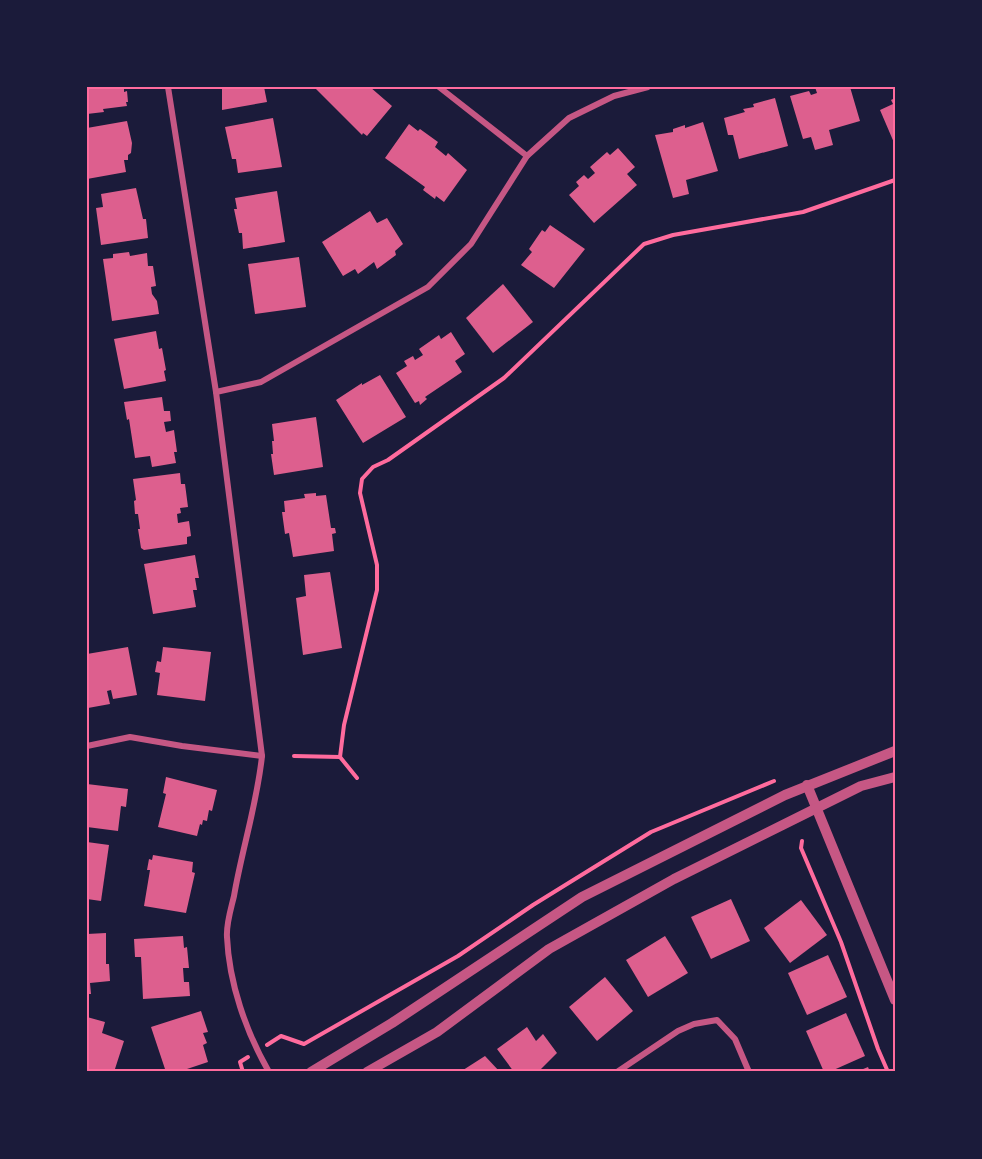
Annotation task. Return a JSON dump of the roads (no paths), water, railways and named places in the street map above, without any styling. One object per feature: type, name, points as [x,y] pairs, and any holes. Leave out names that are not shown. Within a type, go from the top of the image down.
[{"type":"street","points":[[168,87],[216,392],[262,756],[258,788],[242,852],[226,935],[235,989],[257,1051],[269,1072]]},
{"type":"street","points":[[439,87],[527,156]]},
{"type":"street","points":[[216,392],[261,382],[428,287],[471,244],[527,156],[569,118],[614,96],[648,87]]},
{"type":"street","points":[[87,746],[130,737],[262,756]]},
{"type":"street","points":[[310,1072],[392,1023],[582,897],[807,785],[895,751]]},
{"type":"street","points":[[367,1072],[437,1032],[549,949],[674,879],[861,786],[895,777]]},
{"type":"street","points":[[807,785],[895,1000]]},
{"type":"street","points":[[617,1072],[678,1031],[694,1024],[717,1020],[735,1039],[750,1072]]}]
